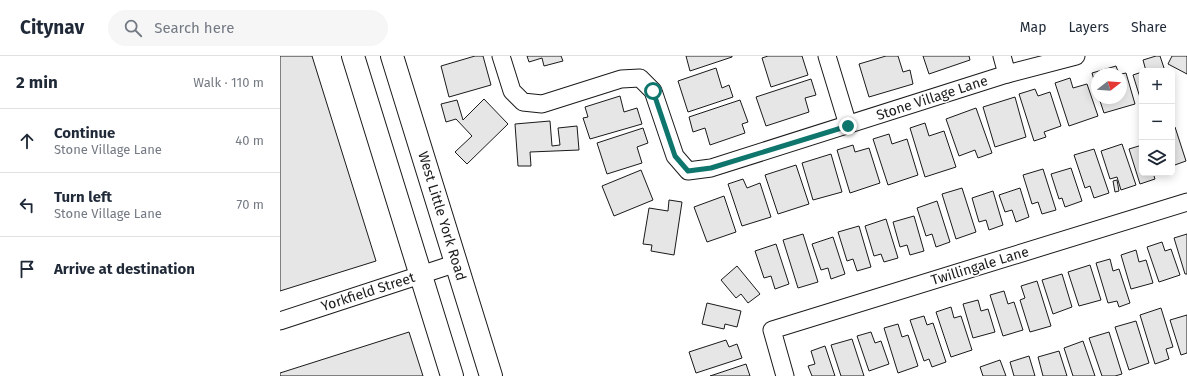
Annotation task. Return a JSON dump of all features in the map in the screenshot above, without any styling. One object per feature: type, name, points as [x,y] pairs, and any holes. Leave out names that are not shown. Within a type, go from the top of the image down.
[{"type":"main road","points":[[353,56],[452,376]]},
{"type":"main road","name":"West Little York Road","points":[[392,56],[492,376]]},
{"type":"street","name":"Stone Village Lane","points":[[501,56],[512,90],[523,102],[542,104],[621,79],[640,78],[653,91],[675,156],[688,171],[711,168],[848,126],[1007,74],[1076,56]]},
{"type":"street","points":[[827,56],[848,126]]},
{"type":"street","points":[[1002,56],[1007,74]]},
{"type":"street","name":"Twillingale Lane","points":[[786,376],[772,330],[1187,202]]},
{"type":"street","name":"Yorkfield Street","points":[[280,321],[456,263]]},
{"type":"building","points":[[280,56],[312,56],[376,261],[280,291]]},
{"type":"building","points":[[475,56],[483,56],[491,85],[449,97],[441,66]]},
{"type":"building","points":[[527,56],[561,56],[563,61],[544,66],[542,58],[529,62]]},
{"type":"building","points":[[686,56],[732,56],[732,57],[690,71]]},
{"type":"building","points":[[768,56],[802,56],[808,75],[771,87],[762,58]]},
{"type":"building","points":[[886,56],[898,56],[903,72],[910,70],[913,84],[869,97],[859,64]]},
{"type":"building","points":[[923,56],[969,56],[970,60],[929,74]]},
{"type":"building","points":[[1160,56],[1164,68],[1145,68],[1143,60]]},
{"type":"building","points":[[1172,56],[1187,56],[1187,74],[1168,64]]},
{"type":"building","points":[[716,68],[722,88],[729,85],[733,97],[688,112],[678,81]]},
{"type":"building","points":[[1139,73],[1139,94],[1133,75]]},
{"type":"building","points":[[1127,76],[1135,104],[1104,113],[1101,104],[1127,104]]},
{"type":"building","points":[[1070,78],[1073,88],[1087,84],[1091,96],[1091,104],[1094,104],[1098,116],[1069,126],[1055,83]]},
{"type":"building","points":[[811,79],[816,95],[805,98],[809,112],[766,126],[756,97]]},
{"type":"building","points":[[1035,89],[1038,96],[1050,92],[1061,126],[1044,132],[1046,137],[1034,141],[1019,94]]},
{"type":"building","points":[[620,96],[624,112],[637,108],[642,124],[590,139],[583,118],[588,117],[585,107]]},
{"type":"building","points":[[1015,97],[1026,137],[995,147],[983,107]]},
{"type":"building","points":[[484,99],[508,124],[467,164],[455,152],[472,136],[456,119],[446,122],[441,104],[457,100],[463,120]]},
{"type":"building","points":[[740,100],[748,122],[742,124],[745,133],[710,145],[705,128],[693,132],[689,117]]},
{"type":"building","points":[[976,108],[992,153],[978,158],[975,150],[959,156],[946,119]]},
{"type":"building","points":[[550,121],[552,146],[560,145],[558,128],[577,126],[579,150],[530,152],[531,166],[518,166],[515,124]]},
{"type":"building","points":[[925,123],[929,136],[944,131],[956,167],[925,177],[910,128]]},
{"type":"building","points":[[1175,127],[1186,161],[1175,165]]},
{"type":"building","points":[[643,128],[648,143],[637,147],[642,163],[607,174],[597,143]]},
{"type":"building","points":[[889,134],[892,144],[907,139],[918,175],[888,185],[873,139]]},
{"type":"building","points":[[1122,144],[1136,185],[1121,190],[1117,177],[1110,179],[1101,151]]},
{"type":"building","points":[[853,145],[855,152],[869,148],[880,183],[850,193],[837,150]]},
{"type":"building","points":[[1139,146],[1139,176],[1154,176],[1155,179],[1140,184],[1129,149]]},
{"type":"building","points":[[1094,149],[1109,193],[1094,198],[1090,186],[1085,188],[1074,155]]},
{"type":"building","points":[[831,154],[842,192],[813,200],[802,163]]},
{"type":"building","points":[[796,165],[809,204],[778,214],[765,175]]},
{"type":"building","points":[[1071,168],[1082,201],[1065,207],[1062,198],[1059,199],[1051,174]]},
{"type":"building","points":[[1043,169],[1056,210],[1042,214],[1038,202],[1032,204],[1023,175]]},
{"type":"building","points":[[641,170],[653,200],[614,216],[602,186]]},
{"type":"building","points":[[743,179],[747,188],[760,183],[771,217],[742,226],[728,184]]},
{"type":"building","points":[[1117,180],[1119,191],[1115,192],[1113,181]]},
{"type":"building","points":[[962,188],[976,232],[956,239],[942,194]]},
{"type":"building","points":[[1020,188],[1029,217],[1016,222],[1012,210],[1005,212],[999,195]]},
{"type":"building","points":[[993,191],[1003,225],[989,230],[986,220],[979,222],[972,198]]},
{"type":"building","points":[[724,196],[736,232],[707,242],[694,207]]},
{"type":"building","points":[[669,200],[682,202],[674,255],[651,251],[652,245],[643,244],[649,208],[668,211]]},
{"type":"building","points":[[937,201],[950,242],[936,247],[932,234],[926,236],[917,208]]},
{"type":"building","points":[[914,216],[924,251],[910,255],[907,245],[900,247],[893,222]]},
{"type":"building","points":[[886,219],[898,258],[884,262],[881,254],[874,256],[865,226]]},
{"type":"building","points":[[859,226],[871,267],[857,271],[853,259],[847,261],[838,232]]},
{"type":"building","points":[[803,234],[818,282],[798,288],[783,240]]},
{"type":"building","points":[[1187,234],[1187,274],[1185,274],[1174,238]]},
{"type":"building","points":[[833,237],[845,274],[831,279],[828,268],[821,270],[812,244]]},
{"type":"building","points":[[1162,242],[1165,251],[1171,249],[1180,275],[1159,282],[1147,247]]},
{"type":"building","points":[[776,244],[789,284],[775,289],[771,276],[764,278],[755,251]]},
{"type":"building","points":[[1136,250],[1139,262],[1146,260],[1153,283],[1131,289],[1121,255]]},
{"type":"building","points":[[1110,259],[1113,271],[1119,269],[1130,303],[1119,307],[1117,301],[1108,303],[1096,263]]},
{"type":"building","points":[[1090,265],[1101,300],[1079,306],[1068,272]]},
{"type":"building","points":[[737,266],[760,294],[748,303],[741,294],[736,298],[721,280]]},
{"type":"building","points":[[1062,274],[1072,307],[1053,314],[1042,280]]},
{"type":"building","points":[[1037,281],[1051,326],[1030,332],[1020,300],[1025,298],[1021,286]]},
{"type":"building","points":[[1004,291],[1008,304],[1014,302],[1023,330],[1003,336],[990,295]]},
{"type":"building","points":[[978,300],[981,311],[988,309],[995,332],[973,338],[963,304]]},
{"type":"building","points":[[707,303],[741,311],[737,327],[725,324],[724,329],[702,324]]},
{"type":"building","points":[[951,307],[954,318],[961,316],[972,350],[951,357],[936,312]]},
{"type":"building","points":[[1161,308],[1173,347],[1166,349],[1169,359],[1155,364],[1140,315]]},
{"type":"building","points":[[1187,315],[1187,353],[1181,355],[1170,320]]},
{"type":"building","points":[[924,316],[927,325],[933,323],[946,362],[932,367],[929,359],[924,361],[910,320]]},
{"type":"building","points":[[1136,321],[1149,363],[1129,370],[1115,327]]},
{"type":"building","points":[[898,324],[902,337],[908,335],[918,366],[898,373],[884,328]]},
{"type":"building","points":[[409,332],[423,376],[280,376],[280,373]]},
{"type":"building","points":[[871,332],[875,343],[881,341],[889,364],[869,371],[857,336]]},
{"type":"building","points":[[1109,332],[1122,374],[1115,376],[1102,376],[1089,338]]},
{"type":"building","points":[[852,339],[864,376],[841,376],[831,345]]},
{"type":"building","points":[[726,340],[729,347],[737,344],[742,358],[696,373],[689,352]]},
{"type":"building","points":[[1083,341],[1095,376],[1073,376],[1064,348]]},
{"type":"building","points":[[825,346],[835,376],[812,376],[808,366],[815,364],[811,351]]},
{"type":"building","points":[[1059,351],[1067,376],[1043,376],[1038,357]]},
{"type":"building","points":[[1029,356],[1035,376],[1014,376],[1010,362]]},
{"type":"building","points":[[1000,360],[1006,376],[983,376],[980,367]]},
{"type":"building","points":[[746,364],[750,376],[710,376]]},
{"type":"route","points":[[653,91],[675,156],[688,171],[711,168],[848,126]]}]
